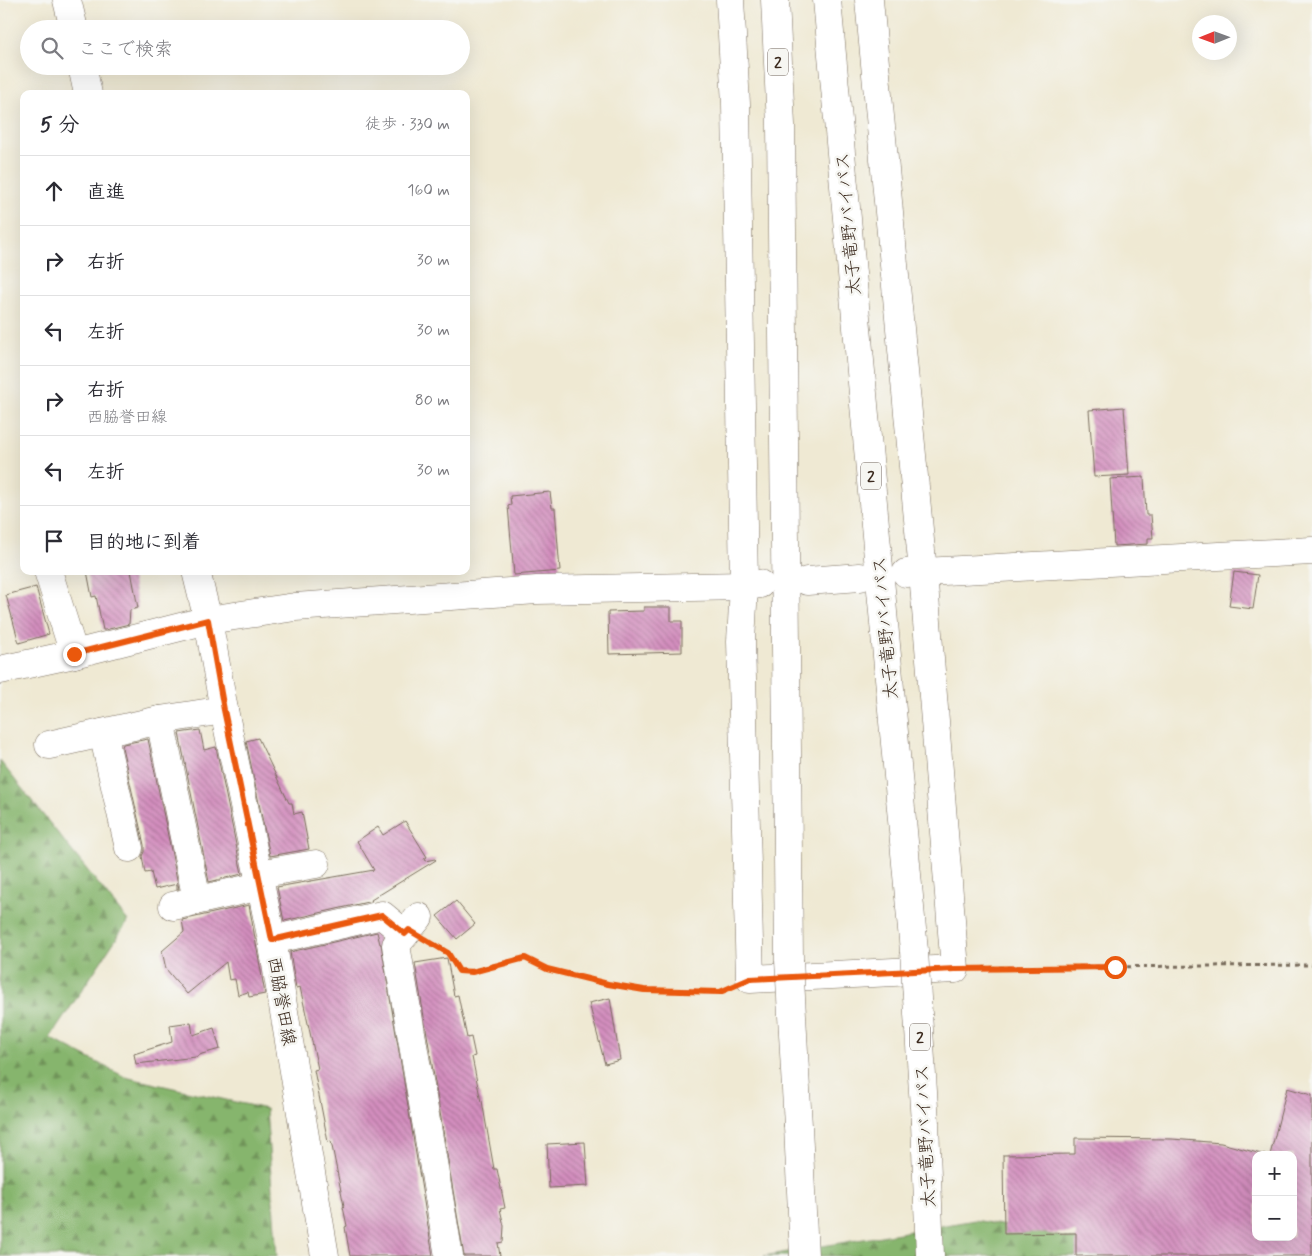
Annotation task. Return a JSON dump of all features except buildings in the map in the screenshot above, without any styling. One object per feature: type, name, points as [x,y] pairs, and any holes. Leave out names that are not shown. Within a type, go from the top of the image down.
[{"type":"main road","points":[[67,0],[72,20]]},
{"type":"main road","points":[[730,0],[736,114],[752,585],[741,641],[750,979],[955,969],[914,573],[869,0]]},
{"type":"main road","points":[[766,0],[780,125]]},
{"type":"main road","name":"2","points":[[776,0],[780,125],[789,960],[804,1256]]},
{"type":"main road","name":"太子竜野バイパス","points":[[827,0],[914,952],[925,1123],[930,1256]]},
{"type":"main road","points":[[84,75],[87,90]]},
{"type":"main road","points":[[914,573],[1312,551]]},
{"type":"main road","points":[[49,575],[74,654]]},
{"type":"main road","name":"西脇誉田線","points":[[197,575],[208,620],[224,710],[272,940],[325,1256]]},
{"type":"main road","points":[[806,581],[860,577]]},
{"type":"main road","points":[[0,670],[74,654],[208,620],[295,607],[537,590],[752,585]]},
{"type":"main road","points":[[49,745],[160,720],[224,710]]},
{"type":"main road","points":[[160,720],[185,903],[316,864]]},
{"type":"main road","points":[[103,733],[129,848]]},
{"type":"main road","points":[[272,940],[382,915],[411,927],[396,945],[449,1256]]},
{"type":"path","points":[[411,927],[448,953],[459,971],[472,972],[525,958],[547,969],[608,984],[644,990],[720,992],[750,979]]},
{"type":"path","points":[[955,969],[1312,965]]},
{"type":"green space","points":[[0,761],[128,921],[50,1038],[125,1077],[266,1109],[277,1256],[0,1256]]},
{"type":"green space","points":[[975,1220],[1159,1256],[764,1256]]},
{"type":"route","points":[[74,654],[208,620],[224,710],[272,940],[382,915],[405,934],[409,930],[448,953],[459,971],[472,972],[525,958],[547,969],[608,984],[644,990],[720,992],[750,979],[955,969],[1115,967]]}]
